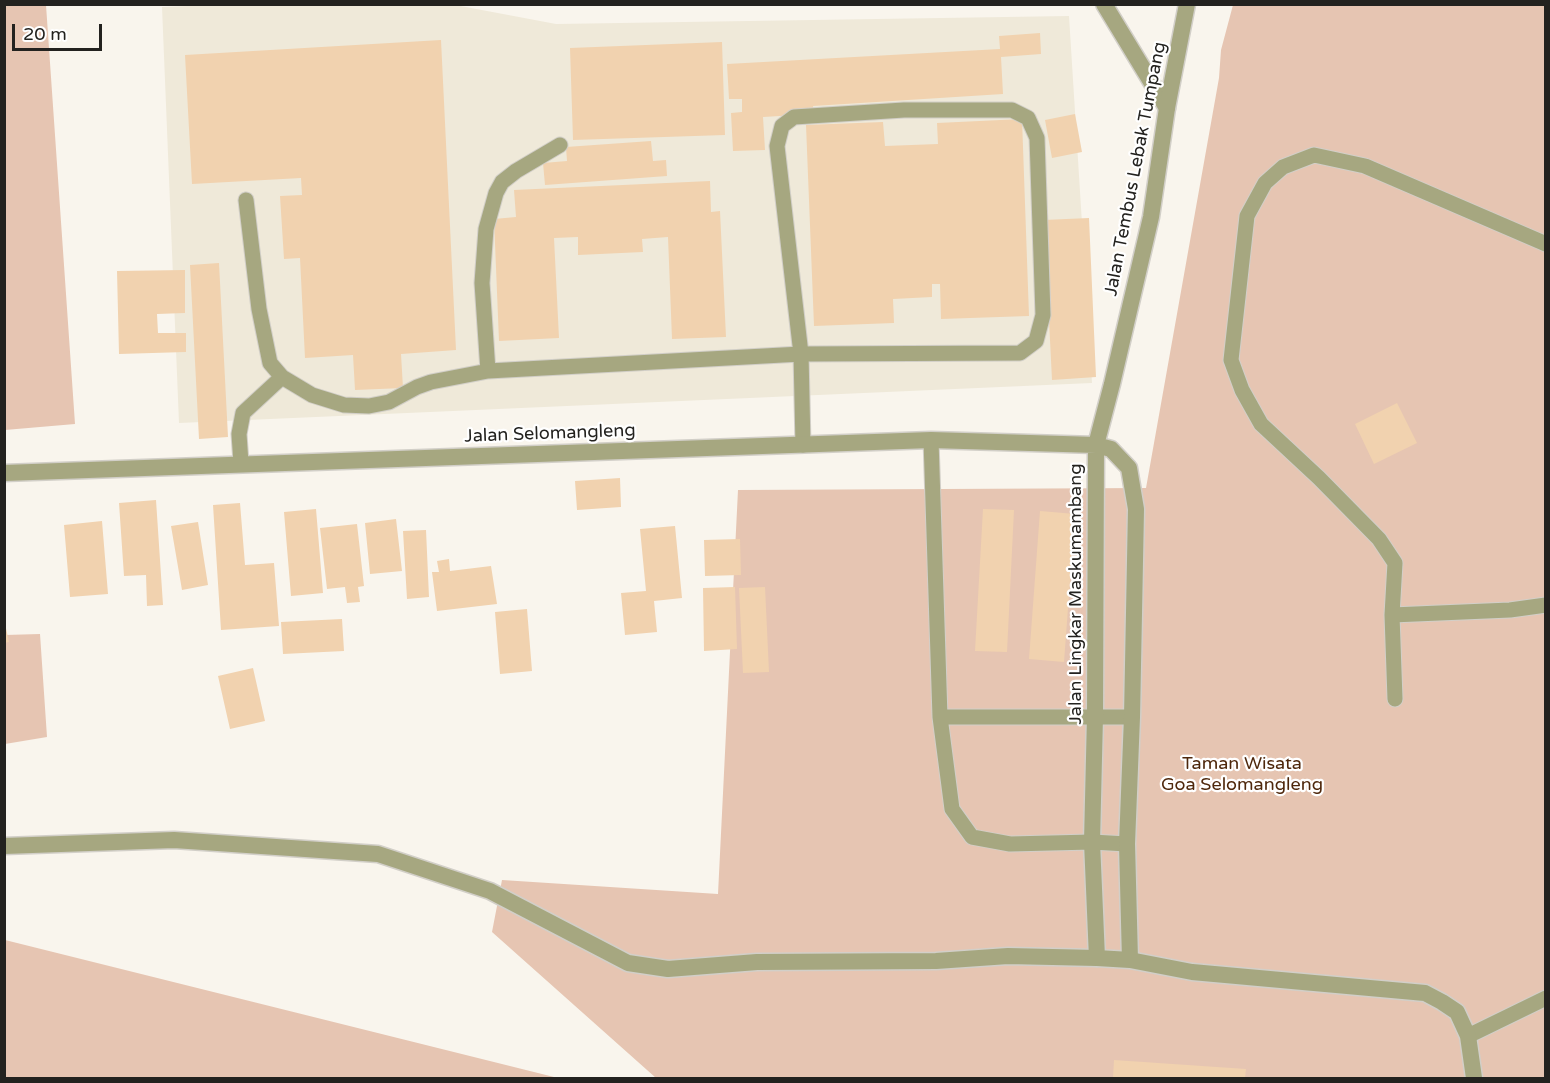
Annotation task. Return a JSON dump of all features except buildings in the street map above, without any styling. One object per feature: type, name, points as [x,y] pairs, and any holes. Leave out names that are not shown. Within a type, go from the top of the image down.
[{"type":"street","points":[[1104,4],[1167,108]]},
{"type":"street","name":"Jalan Tembus Lebak Tumpang","points":[[1096,445],[1151,217],[1167,108],[1187,4]]},
{"type":"street","name":"Jalan Selomangleng","points":[[4,473],[931,440],[1096,445]]},
{"type":"street","name":"Jalan Lingkar Maskumambang","points":[[1097,958],[1092,842],[1096,445],[1111,449],[1130,468],[1136,509],[1127,844],[1130,960]]},
{"type":"street","points":[[4,846],[174,840],[378,854],[490,891],[628,963],[668,969],[757,962],[936,961],[1008,956],[1097,958],[1130,960],[1192,972],[1425,993],[1457,1012],[1468,1036],[1474,1078]]},
{"type":"lane","points":[[246,200],[260,309],[270,363],[282,377],[312,395],[344,405],[369,406],[389,402],[431,382],[488,371],[801,354],[1020,353],[1036,341],[1043,315],[1037,138],[1028,118],[1012,110],[904,110],[794,117],[782,126],[777,146],[801,354],[803,445]]},
{"type":"lane","points":[[488,371],[482,283],[486,229],[496,193],[502,182],[516,171],[560,145]]},
{"type":"lane","points":[[1395,699],[1392,615],[1395,563],[1372,532],[1261,424],[1242,390],[1231,360],[1247,216],[1264,183],[1283,167],[1314,155],[1365,166],[1545,244]]},
{"type":"lane","points":[[241,464],[239,434],[243,413],[282,377]]},
{"type":"lane","points":[[931,440],[940,717],[952,809],[972,837],[1010,844],[1092,842],[1127,844]]},
{"type":"lane","points":[[1392,615],[1510,610],[1545,605]]},
{"type":"lane","points":[[940,717],[1132,717]]},
{"type":"lane","points":[[1468,1036],[1545,998]]},
{"type":"shaded area","points":[[238,4],[450,4],[556,24],[1069,16],[1092,383],[179,423],[162,7]]},
{"type":"green space","points":[[5,4],[46,5],[75,424],[5,430]]},
{"type":"green space","name":"Taman Wisata Goa Selomangleng","points":[[1233,5],[1545,5],[1545,1078],[656,1078],[492,932],[502,880],[718,894],[738,490],[1146,488],[1219,78],[1221,50]]},
{"type":"green space","points":[[40,634],[47,737],[5,744],[5,635]]},
{"type":"green space","points":[[5,940],[558,1078],[5,1078]]}]
